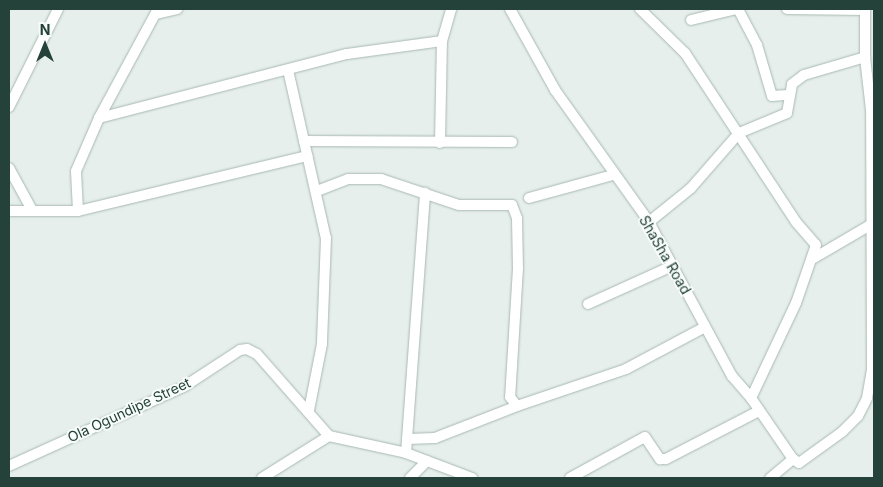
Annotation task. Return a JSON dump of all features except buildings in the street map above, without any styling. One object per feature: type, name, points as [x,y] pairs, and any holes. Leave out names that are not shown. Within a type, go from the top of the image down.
[{"type":"street","points":[[9,107],[58,9]]},
{"type":"street","points":[[78,211],[76,171],[99,118],[157,12],[177,9]]},
{"type":"street","points":[[440,143],[442,41],[451,9]]},
{"type":"street","name":"ShaSha Road","points":[[510,9],[555,90],[613,175],[648,222],[732,376],[751,398],[793,458]]},
{"type":"street","points":[[640,9],[685,54],[739,133],[796,222],[816,245],[814,258],[751,398]]},
{"type":"street","points":[[691,20],[737,9],[757,45],[772,96],[788,95]]},
{"type":"street","points":[[774,475],[793,458],[799,463],[842,432],[858,416],[867,398],[872,369],[871,110],[865,57],[865,9],[787,9]]},
{"type":"street","points":[[99,118],[347,54],[442,41]]},
{"type":"street","points":[[648,222],[691,188],[739,133],[787,113],[790,109],[788,95],[792,84],[804,75],[865,57]]},
{"type":"street","points":[[288,70],[307,156],[317,191],[326,238],[323,334],[309,410]]},
{"type":"street","points":[[304,141],[512,142]]},
{"type":"street","points":[[9,211],[78,211],[307,156]]},
{"type":"street","points":[[9,168],[32,210]]},
{"type":"street","points":[[529,198],[613,175]]},
{"type":"street","points":[[317,191],[348,179],[381,179],[459,205],[508,204],[516,210],[518,268],[510,397],[517,406]]},
{"type":"street","points":[[406,453],[425,193]]},
{"type":"street","points":[[814,258],[872,224]]},
{"type":"street","points":[[588,304],[672,266]]},
{"type":"street","points":[[408,439],[434,438],[517,406],[626,369],[705,327]]},
{"type":"street","name":"Ola Ogundipe Street","points":[[9,466],[185,386],[240,350],[257,354],[309,410],[328,436]]},
{"type":"street","points":[[570,478],[645,437],[660,459],[666,459],[759,411]]},
{"type":"street","points":[[262,478],[328,436],[406,453],[472,478]]},
{"type":"street","points":[[410,478],[427,461]]}]
